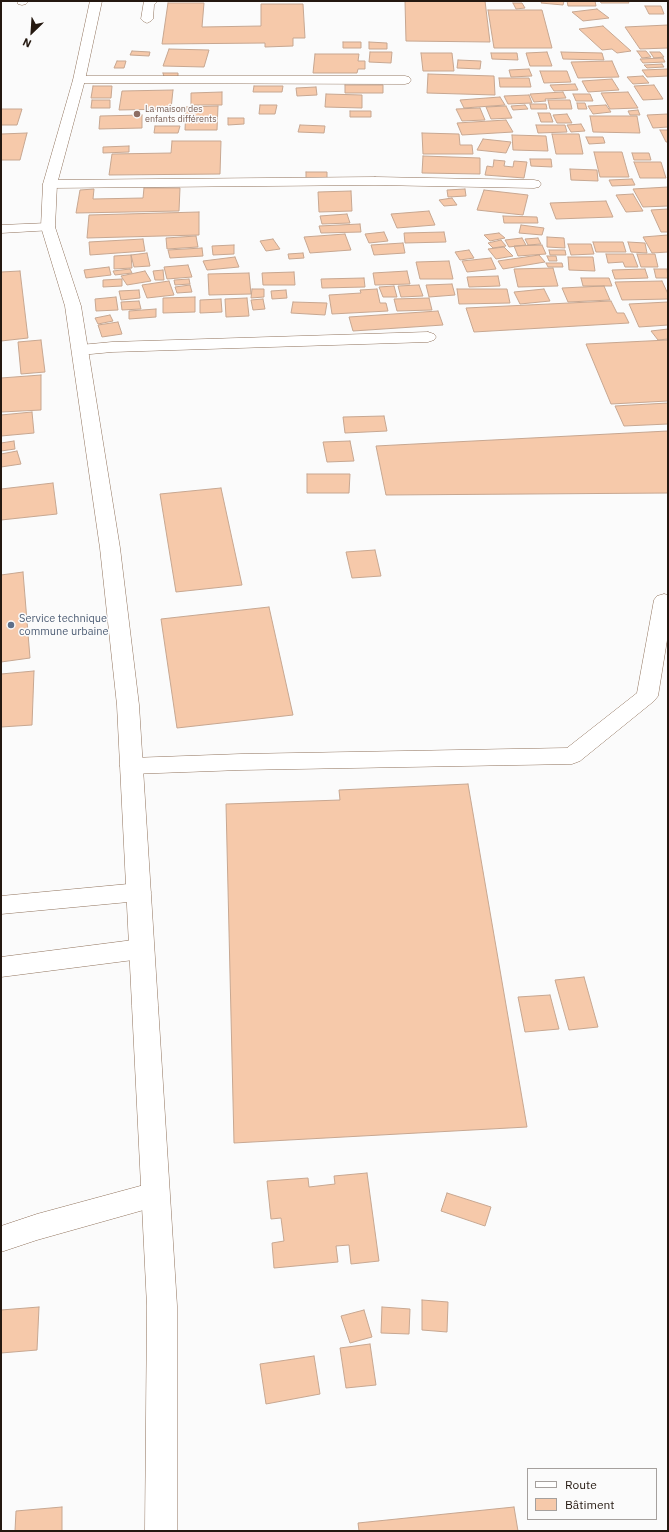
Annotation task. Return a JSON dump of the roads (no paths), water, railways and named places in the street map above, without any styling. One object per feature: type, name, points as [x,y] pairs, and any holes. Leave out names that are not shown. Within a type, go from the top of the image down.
[{"type":"main road","points":[[96,1],[79,80],[50,184],[48,228],[73,306],[110,548],[128,704],[162,1306],[161,1531]]},
{"type":"main road","points":[[147,19],[148,3],[152,1]]},
{"type":"main road","points":[[79,80],[405,80]]},
{"type":"main road","points":[[50,184],[375,181],[534,184]]},
{"type":"main road","points":[[1,229],[48,228]]},
{"type":"main road","points":[[80,350],[120,347],[428,337]]},
{"type":"main road","points":[[131,766],[241,762],[572,756],[647,696],[664,600]]},
{"type":"main road","points":[[1,905],[139,892]]},
{"type":"main road","points":[[1,967],[141,949]]},
{"type":"main road","points":[[1,1239],[44,1225],[155,1195]]},
{"type":"place","name":"La maison des enfants différents","points":[[137,114]]},
{"type":"place","name":"Service technique commune urbaine","points":[[11,625]]}]
